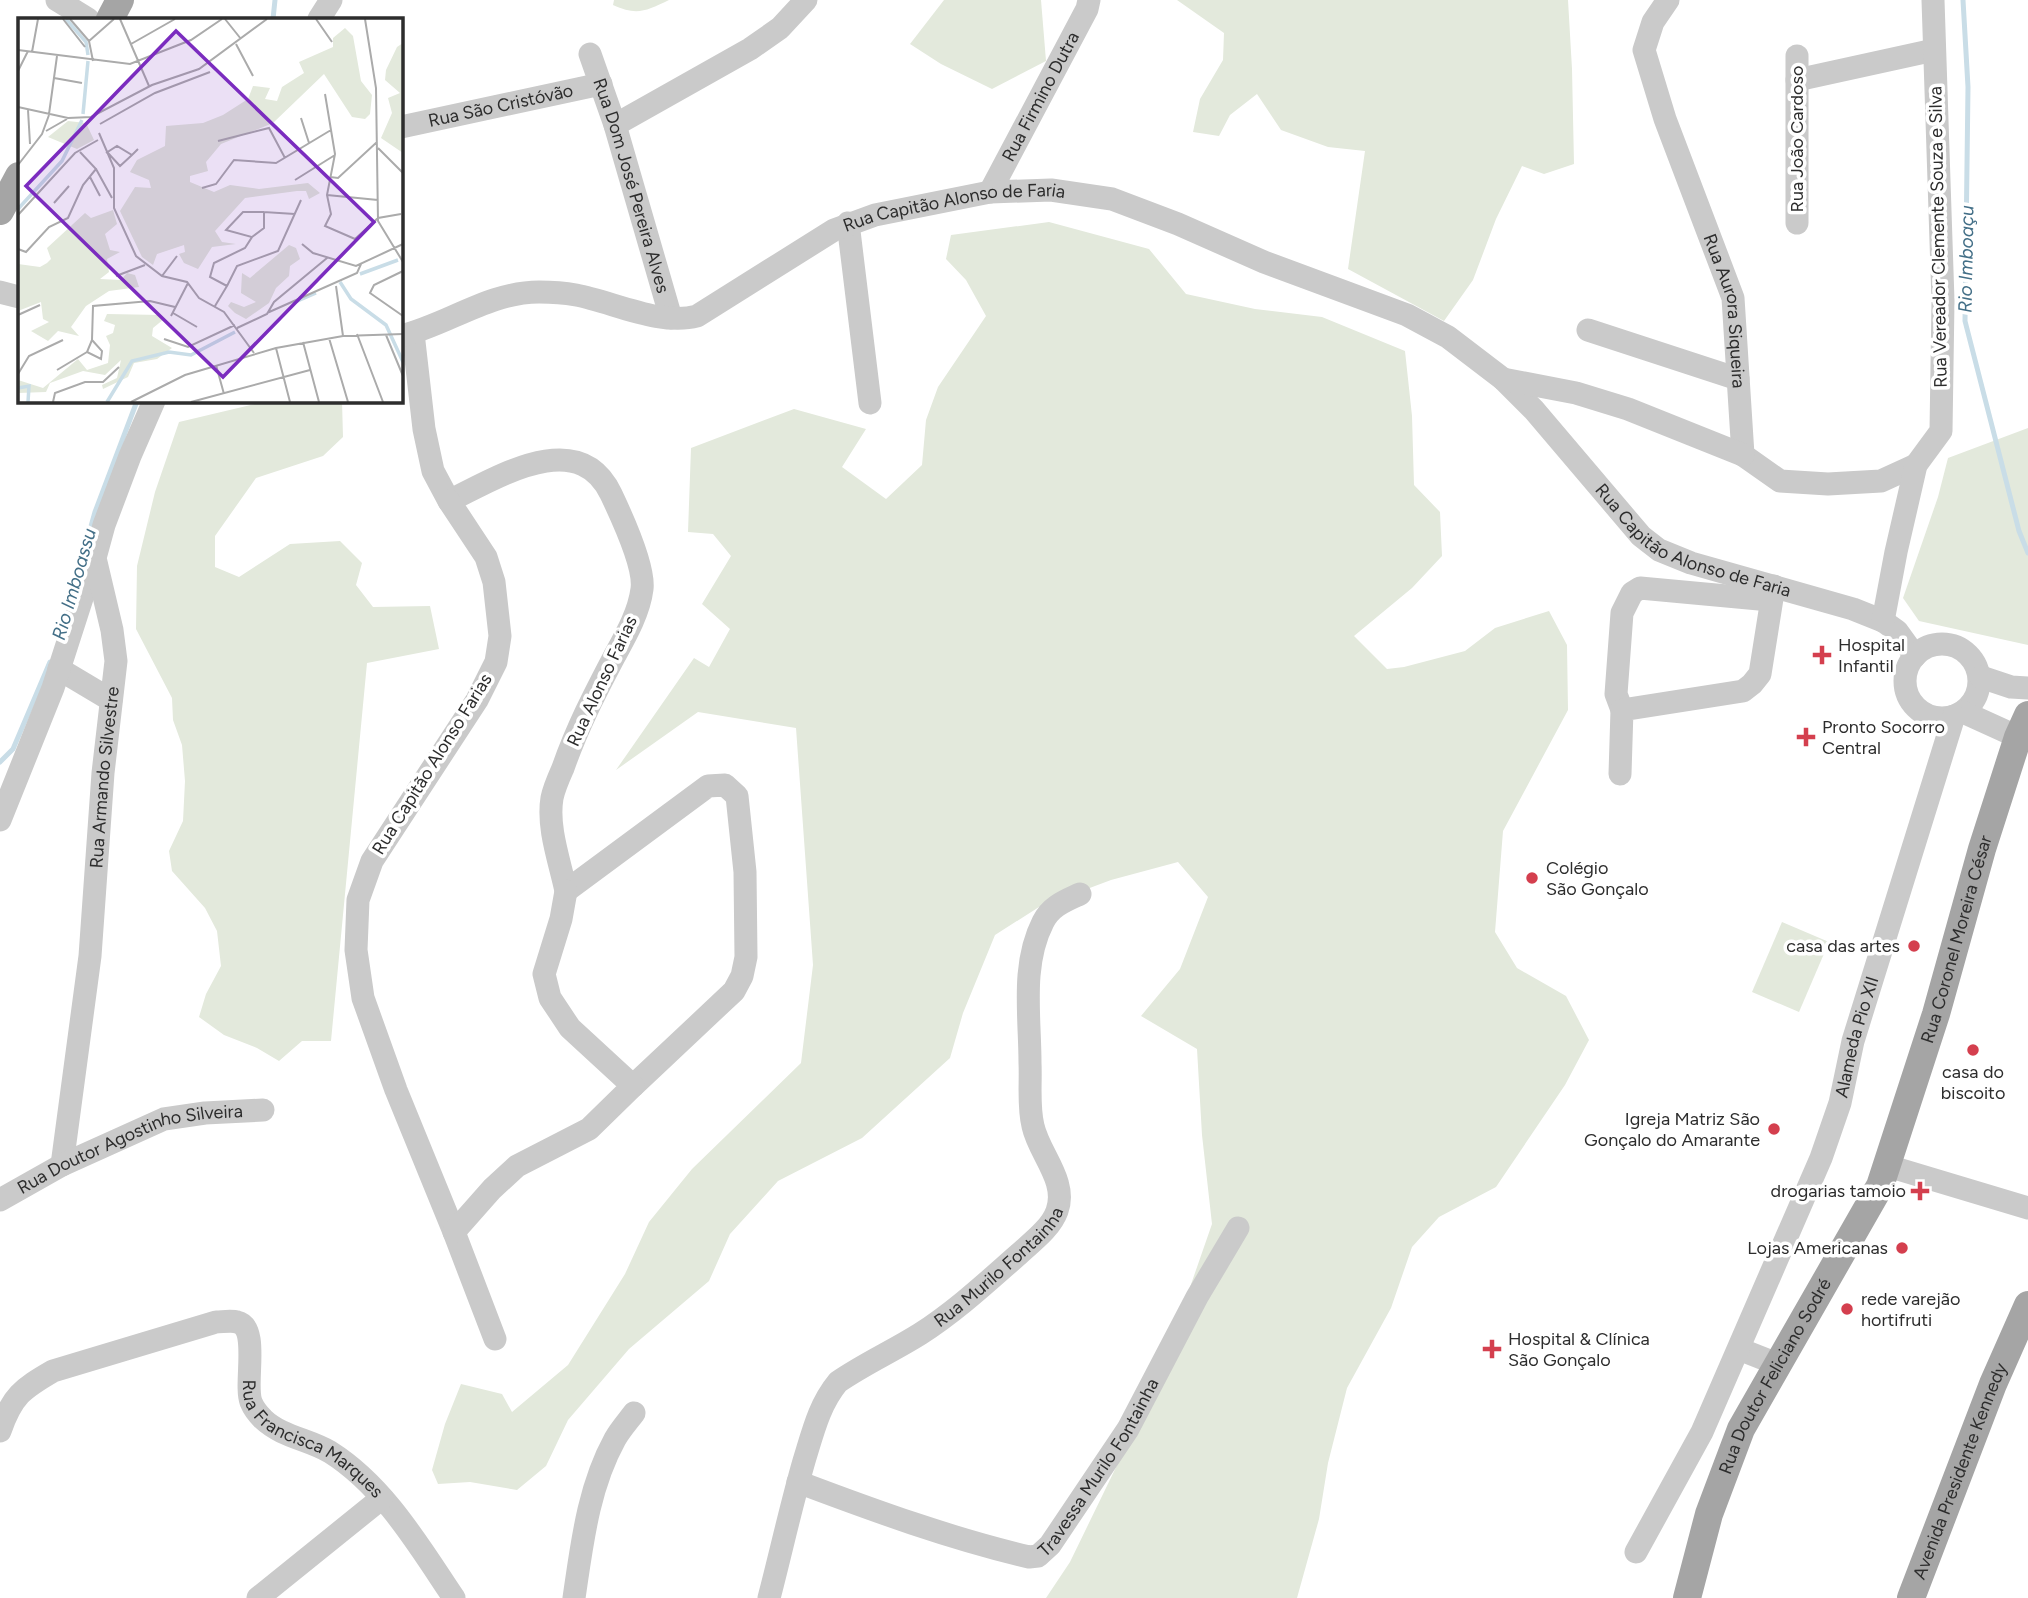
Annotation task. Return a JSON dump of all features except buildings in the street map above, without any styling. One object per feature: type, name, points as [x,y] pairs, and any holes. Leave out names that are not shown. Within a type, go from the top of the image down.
[{"type":"main road","points":[[111,18],[120,0]]},
{"type":"main road","points":[[0,211],[18,178]]},
{"type":"main road","name":"Rua Coronel Moreira César","points":[[1888,1166],[1936,1014],[1982,849],[2023,726]]},
{"type":"main road","name":"Rua Doutor Feliciano Sodré","points":[[1687,1598],[1709,1514],[1741,1429],[1880,1186],[1888,1166]]},
{"type":"main road","name":"Avenida Presidente Kennedy","points":[[1911,1598],[1993,1384],[2028,1305]]},
{"type":"street","points":[[57,0],[86,18]]},
{"type":"street","points":[[320,18],[331,0]]},
{"type":"street","points":[[615,125],[750,49],[780,28],[806,0]]},
{"type":"street","name":"Rua Firmino Dutra","points":[[990,192],[1087,9],[1089,0]]},
{"type":"street","name":"Rua Aurora Siqueira","points":[[1668,0],[1653,22],[1644,50],[1665,119],[1733,298],[1743,455]]},
{"type":"street","name":"Rua Vereador Clemente Souza e Silva","points":[[1916,465],[1941,431],[1943,300],[1933,0]]},
{"type":"street","points":[[1797,80],[1934,50]]},
{"type":"street","name":"Rua Dom José Pereira Alves","points":[[590,54],[615,125],[671,318]]},
{"type":"street","name":"Rua João Cardoso","points":[[1797,56],[1797,223]]},
{"type":"street","name":"Rua São Cristóvão","points":[[402,127],[601,84]]},
{"type":"street","name":"Rua Capitão Alonso de Faria","points":[[407,335],[495,300],[537,292],[576,295],[685,319],[697,316],[848,223],[899,209],[990,192],[1051,190],[1112,199],[1178,224],[1264,262],[1407,314],[1448,337],[1503,379],[1534,410],[1641,536],[1658,550],[1772,593],[1853,609],[1883,621],[1897,631],[1914,656]]},
{"type":"street","points":[[848,223],[870,403]]},
{"type":"street","points":[[0,292],[18,297]]},
{"type":"street","points":[[1588,330],[1738,379]]},
{"type":"street","points":[[407,335],[430,461],[449,500]]},
{"type":"street","name":"Rua Capitão Alonso de Faria","points":[[1503,379],[1576,393],[1628,409],[1743,455]]},
{"type":"street","name":"Rua Armando Silvestre","points":[[62,1166],[90,956],[103,773],[116,662],[114,640],[95,558],[108,514],[154,402]]},
{"type":"street","points":[[1743,455],[1780,481],[1828,484],[1881,481],[1916,465]]},
{"type":"street","name":"Rua Alonso Farias","points":[[449,500],[526,464],[558,459],[587,466],[606,484],[624,521],[636,557],[642,588],[632,619],[578,724],[552,798],[553,833],[566,891]]},
{"type":"street","points":[[1883,621],[1916,465]]},
{"type":"street","name":"Rua Capitão Alonso Farias","points":[[449,500],[486,557],[494,582],[500,636],[496,662],[477,700],[372,861],[358,900],[356,950],[363,998],[396,1090],[495,1339]]},
{"type":"street","points":[[0,820],[59,669],[95,558]]},
{"type":"street","points":[[1620,774],[1622,710],[1616,694],[1622,613],[1632,593],[1640,589],[1772,593],[1760,674],[1752,684],[1742,691],[1622,710]]},
{"type":"street","points":[[1937,644],[1961,649],[1971,657],[1981,677],[1978,693],[1972,704],[1959,714],[1941,719],[1918,710],[1910,701],[1906,690],[1905,678],[1914,656],[1937,644]]},
{"type":"street","points":[[59,669],[111,699]]},
{"type":"street","points":[[1981,677],[2011,687],[2028,688]]},
{"type":"street","points":[[1959,714],[2023,726]]},
{"type":"street","name":"Alameda Pio XII","points":[[1636,1552],[1702,1432],[1821,1158],[1840,1104],[1853,1041],[1959,714]]},
{"type":"street","points":[[454,1232],[492,1189],[517,1166],[589,1129],[734,991],[742,976],[746,957],[745,873],[737,796],[725,785],[708,786],[566,891],[561,919],[544,974],[550,998],[570,1028],[633,1086]]},
{"type":"street","name":"Rua Murilo Fontainha","points":[[769,1598],[798,1482],[821,1406],[838,1382],[920,1334],[969,1298],[1048,1226],[1057,1211],[1060,1192],[1054,1173],[1039,1147],[1032,1124],[1027,987],[1034,946],[1043,920],[1055,906],[1080,894]]},
{"type":"street","name":"Rua Doutor Agostinho Silveira","points":[[0,1200],[62,1166],[164,1119],[205,1113],[264,1110]]},
{"type":"street","points":[[1888,1166],[2028,1208]]},
{"type":"street","name":"Travessa Murilo Fontainha","points":[[798,1482],[969,1543],[1030,1557],[1038,1556],[1050,1545],[1128,1429],[1186,1317],[1238,1228]]},
{"type":"street","name":"Rua Francisca Marques","points":[[0,1431],[9,1404],[29,1384],[53,1371],[216,1322],[237,1322],[244,1325],[248,1332],[251,1402],[261,1418],[281,1433],[328,1451],[356,1473],[382,1498],[454,1598]]},
{"type":"street","points":[[1739,1349],[1777,1364]]},
{"type":"street","points":[[574,1598],[585,1525],[596,1485],[615,1439],[634,1413]]},
{"type":"street","points":[[258,1598],[382,1498]]},
{"type":"shaded area","points":[[614,0],[669,0],[635,11],[613,5]]},
{"type":"shaded area","points":[[944,0],[1041,0],[1046,61],[992,89],[941,64],[910,44]]},
{"type":"shaded area","points":[[1177,0],[1568,0],[1574,164],[1544,174],[1522,166],[1496,219],[1473,280],[1444,321],[1348,269],[1365,151],[1328,147],[1281,130],[1257,94],[1230,115],[1219,136],[1193,132],[1200,99],[1223,60],[1224,33]]},
{"type":"shaded area","points":[[1049,222],[1149,249],[1186,294],[1255,309],[1322,317],[1405,351],[1412,416],[1414,485],[1440,512],[1442,556],[1412,588],[1354,636],[1387,669],[1404,667],[1465,651],[1495,628],[1549,611],[1567,645],[1568,710],[1503,831],[1495,932],[1517,968],[1566,996],[1589,1040],[1565,1085],[1496,1187],[1439,1217],[1412,1247],[1391,1308],[1347,1388],[1328,1463],[1319,1519],[1297,1598],[1046,1598],[1070,1562],[1156,1385],[1212,1224],[1202,1135],[1197,1049],[1141,1016],[1180,969],[1208,897],[1178,862],[1111,880],[1039,907],[995,935],[963,1013],[950,1058],[862,1138],[778,1181],[730,1234],[709,1281],[629,1349],[568,1420],[546,1466],[517,1490],[470,1482],[438,1484],[432,1470],[445,1424],[461,1384],[502,1394],[512,1412],[568,1365],[625,1274],[649,1222],[692,1169],[801,1063],[813,965],[796,728],[698,712],[616,770],[694,658],[709,667],[730,629],[702,604],[731,556],[713,534],[688,532],[691,448],[794,409],[866,429],[842,467],[886,499],[922,465],[926,420],[938,387],[986,316],[966,280],[946,259],[951,235]]},
{"type":"shaded area","points":[[264,402],[342,402],[343,437],[323,456],[256,478],[215,536],[215,567],[239,577],[290,544],[340,541],[362,563],[356,585],[373,607],[430,606],[439,649],[367,663],[331,1041],[302,1041],[279,1061],[257,1048],[224,1035],[199,1017],[206,994],[221,966],[217,931],[205,908],[172,871],[169,851],[183,821],[185,781],[182,745],[173,720],[172,698],[136,629],[137,566],[155,492],[179,422]]},
{"type":"shaded area","points":[[2028,428],[2028,645],[1919,621],[1903,598],[1938,497],[1948,458]]},
{"type":"shaded area","points":[[1782,922],[1829,942],[1799,1012],[1752,992]]},
{"type":"waterway","name":"Rio Imboassu","points":[[273,18],[275,0]]},
{"type":"waterway","name":"Rio Imboaçu","points":[[1963,0],[1968,87],[1965,321],[2019,531],[2028,553]]},
{"type":"waterway","name":"Rio Imboassu","points":[[76,580],[95,512],[137,402]]},
{"type":"waterway","name":"Rio Imboassu","points":[[0,762],[13,749],[50,662]]},
{"type":"place","name":"Hospital Infantil","points":[[1822,655]]},
{"type":"place","name":"Pronto Socorro Central","points":[[1806,737]]},
{"type":"place","name":"Colégio São Gonçalo","points":[[1532,878]]},
{"type":"place","name":"casa das artes","points":[[1914,946]]},
{"type":"place","name":"casa do biscoito","points":[[1973,1050]]},
{"type":"place","name":"Igreja Matriz São Gonçalo do Amarante","points":[[1774,1129]]},
{"type":"place","name":"drogarias tamoio","points":[[1920,1191]]},
{"type":"place","name":"Lojas Americanas","points":[[1902,1248]]},
{"type":"place","name":"rede varejão hortifruti","points":[[1847,1309]]},
{"type":"place","name":"Hospital & Clínica São Gonçalo","points":[[1492,1349]]}]
